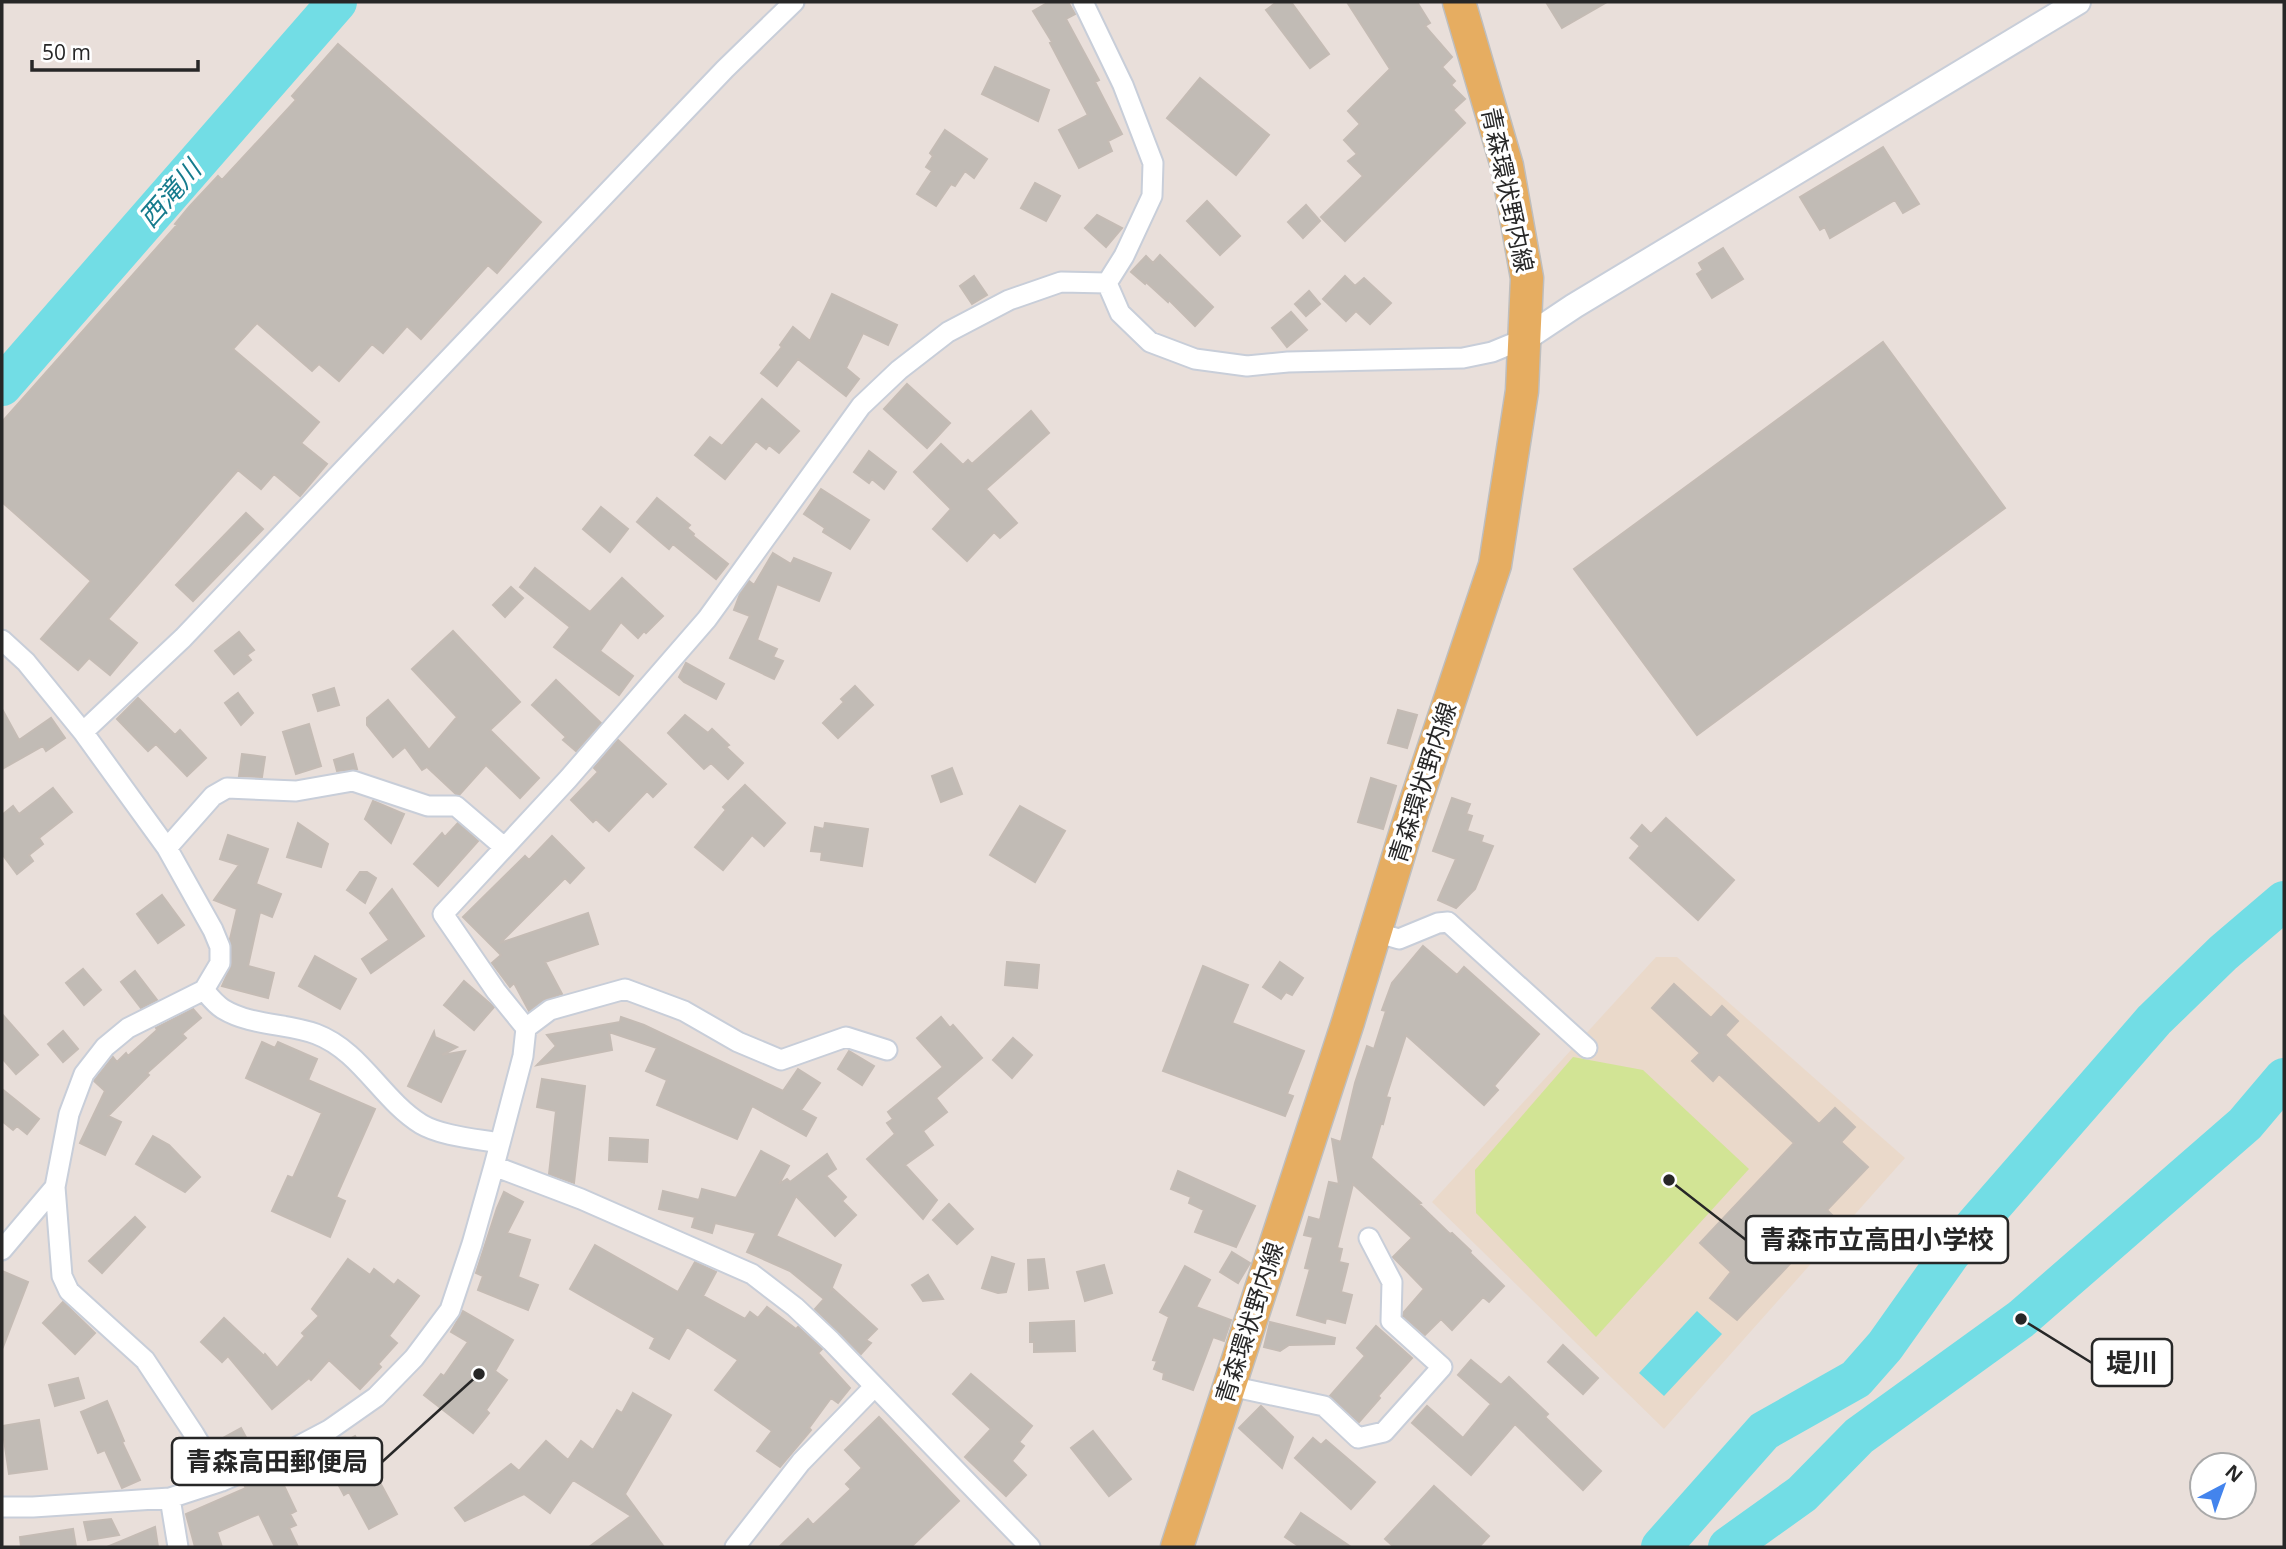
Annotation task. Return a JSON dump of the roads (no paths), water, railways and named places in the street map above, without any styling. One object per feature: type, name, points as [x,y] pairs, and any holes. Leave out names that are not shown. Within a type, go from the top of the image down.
[{"type":"main road","name":"青森環状野内線","points":[[1177,1547],[1406,831],[1495,565],[1522,391],[1527,278],[1507,166],[1459,2]]},
{"type":"street","points":[[83,732],[183,638],[715,79],[794,2]]},
{"type":"street","points":[[1083,2],[1123,85],[1153,163],[1152,196],[1124,256],[1107,283]]},
{"type":"street","points":[[1107,283],[1120,313],[1150,342],[1195,359],[1247,366],[1288,362],[1463,358],[1492,352],[1525,338],[2078,2]]},
{"type":"street","points":[[2,1507],[170,1498],[222,1481],[276,1458],[329,1430],[376,1397],[414,1358],[450,1310],[494,1166],[523,1056],[526,1028],[496,991],[443,914],[503,846],[568,779],[707,619],[861,405],[899,370],[948,332],[1009,300],[1061,282],[1107,283]]},
{"type":"street","points":[[2,640],[26,662],[83,732],[167,848],[220,947],[220,963],[204,990],[128,1028],[105,1047],[84,1074],[69,1114],[55,1187],[62,1276],[69,1291],[145,1360],[222,1481]]},
{"type":"street","points":[[167,848],[213,796],[226,788],[296,791],[353,781],[428,806],[456,806],[503,846]]},
{"type":"street","points":[[1375,932],[1399,939],[1438,923],[1448,922],[1587,1048]]},
{"type":"street","points":[[526,1028],[550,1010],[625,989],[684,1011],[738,1042],[781,1060],[846,1037],[887,1050]]},
{"type":"street","points":[[204,990],[221,1008],[246,1019],[315,1034],[342,1048],[400,1108],[423,1126],[499,1143]]},
{"type":"street","points":[[494,1166],[581,1199],[752,1274],[795,1307],[1030,1547]]},
{"type":"street","points":[[2,1250],[55,1187]]},
{"type":"street","points":[[1230,1386],[1324,1406],[1358,1438],[1384,1432],[1442,1367],[1391,1321],[1392,1282],[1369,1238]]},
{"type":"street","points":[[735,1547],[801,1462],[874,1387]]},
{"type":"street","points":[[170,1498],[178,1547]]},
{"type":"water","points":[[1697,1311],[1722,1334],[1664,1396],[1639,1373]]},
{"type":"waterway","name":"西滝川","points":[[2,386],[337,2]]},
{"type":"waterway","points":[[1661,1547],[1764,1431],[1856,1379],[1885,1346],[1951,1253],[2154,1020],[2223,953],[2284,901]]},
{"type":"waterway","points":[[1728,1547],[1802,1494],[1859,1436],[2021,1319],[2245,1124],[2284,1078]]},
{"type":"place","name":"青森市立高田小学校","points":[[1669,1180]]},
{"type":"place","name":"堤川","points":[[2021,1319]]},
{"type":"place","name":"青森高田郵便局","points":[[479,1374]]}]
